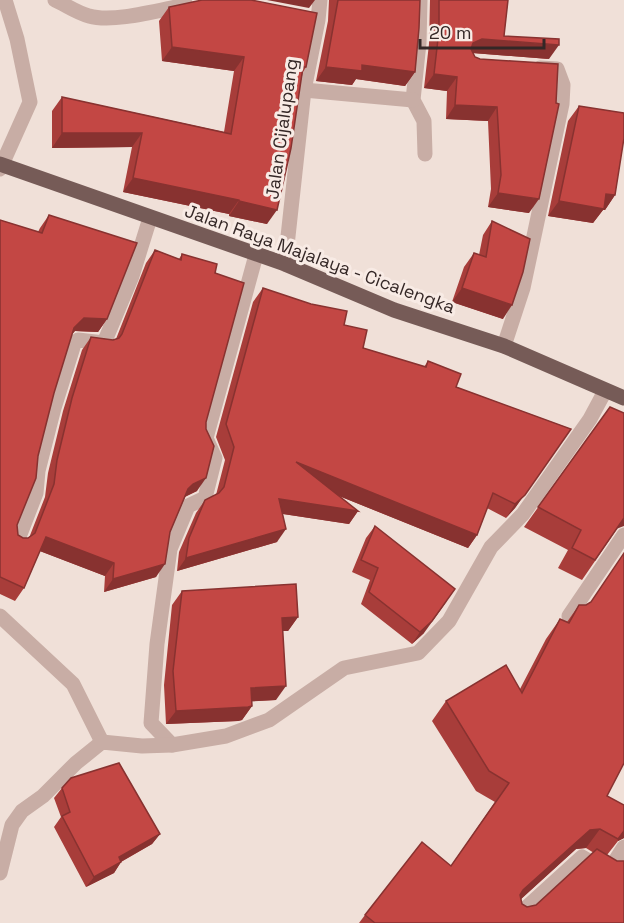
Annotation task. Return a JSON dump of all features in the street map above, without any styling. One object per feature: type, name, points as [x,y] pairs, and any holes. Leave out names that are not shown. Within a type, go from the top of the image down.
[{"type":"main road","name":"Jalan Raya Majalaya - Cicalengka","points":[[0,166],[285,264],[394,310],[504,346],[624,398]]},
{"type":"street","points":[[0,166],[30,102],[17,39],[5,0]]},
{"type":"street","points":[[55,0],[89,16],[102,18],[128,16],[199,3]]},
{"type":"street","name":"Jalan Cijalupang","points":[[285,264],[313,19],[320,0]]},
{"type":"street","points":[[420,0],[414,100],[424,121],[425,154]]},
{"type":"street","points":[[504,346],[523,288],[562,104],[563,85],[558,69],[525,67]]},
{"type":"street","points":[[304,90],[414,100]]},
{"type":"street","points":[[17,542],[36,493],[38,471],[54,408],[74,344],[78,340],[104,343],[132,276],[150,218]]},
{"type":"street","points":[[172,745],[151,723],[157,644],[170,549],[188,506],[205,498],[215,458],[206,438],[256,255]]},
{"type":"street","points":[[0,873],[12,825],[22,811],[44,796],[76,763],[102,742],[142,746],[172,745],[226,736],[268,720],[344,668],[418,653],[449,621],[490,548],[524,514],[590,419],[605,391]]},
{"type":"street","points":[[569,615],[624,535]]},
{"type":"street","points":[[0,616],[73,684],[102,742]]},
{"type":"street","points":[[516,917],[582,857],[608,872],[624,847]]},
{"type":"building","points":[[202,0],[251,0],[317,13],[306,67],[303,67],[291,148],[277,210],[133,178],[142,133],[62,133],[62,97],[231,134],[244,57],[172,47],[169,7]]},
{"type":"building","points":[[338,0],[420,0],[415,72],[362,65],[362,71],[326,67]]},
{"type":"building","points":[[439,0],[508,0],[504,36],[559,39],[559,45],[482,39],[473,43],[471,49],[475,57],[480,59],[558,64],[556,103],[559,104],[539,199],[498,193],[501,175],[497,107],[455,105],[457,77],[434,74],[439,30]]},
{"type":"building","points":[[579,106],[624,113],[624,138],[615,195],[606,194],[604,209],[559,201]]},
{"type":"building","points":[[49,215],[137,243],[107,319],[84,318],[74,328],[38,456],[36,478],[17,525],[18,535],[23,538],[28,538],[35,533],[54,484],[57,460],[72,398],[91,337],[113,340],[122,334],[155,250],[181,260],[182,254],[217,264],[215,273],[244,283],[206,422],[206,429],[214,446],[206,478],[188,489],[170,532],[165,564],[113,579],[114,563],[46,537],[24,588],[0,577],[0,220],[42,233]]},
{"type":"building","points":[[492,221],[530,239],[523,272],[512,305],[462,288],[474,253],[486,257]]},
{"type":"building","points":[[263,288],[311,304],[347,311],[344,325],[367,330],[363,348],[426,367],[428,361],[461,374],[456,387],[571,429],[525,495],[515,504],[493,493],[477,535],[296,462],[358,511],[279,499],[286,529],[186,558],[189,538],[205,500],[219,493],[224,487],[234,447],[226,424]]},
{"type":"building","points":[[610,407],[624,413],[624,518],[595,560],[572,548],[581,530],[538,507]]},
{"type":"building","points":[[375,526],[455,589],[432,621],[420,632],[369,592],[378,568],[361,560]]},
{"type":"building","points":[[624,553],[624,763],[607,796],[624,805],[624,831],[618,839],[600,829],[590,830],[520,895],[522,904],[527,907],[536,905],[597,849],[617,861],[624,861],[624,923],[375,923],[365,915],[422,842],[451,866],[509,783],[489,771],[446,701],[506,665],[522,693],[560,619],[569,623],[579,605],[591,602]]},
{"type":"building","points":[[296,584],[298,617],[282,618],[286,686],[251,688],[252,706],[248,707],[176,711],[173,671],[182,591]]},
{"type":"building","points":[[119,763],[160,834],[119,857],[121,862],[94,877],[62,816],[70,812],[62,788],[71,778]]}]
